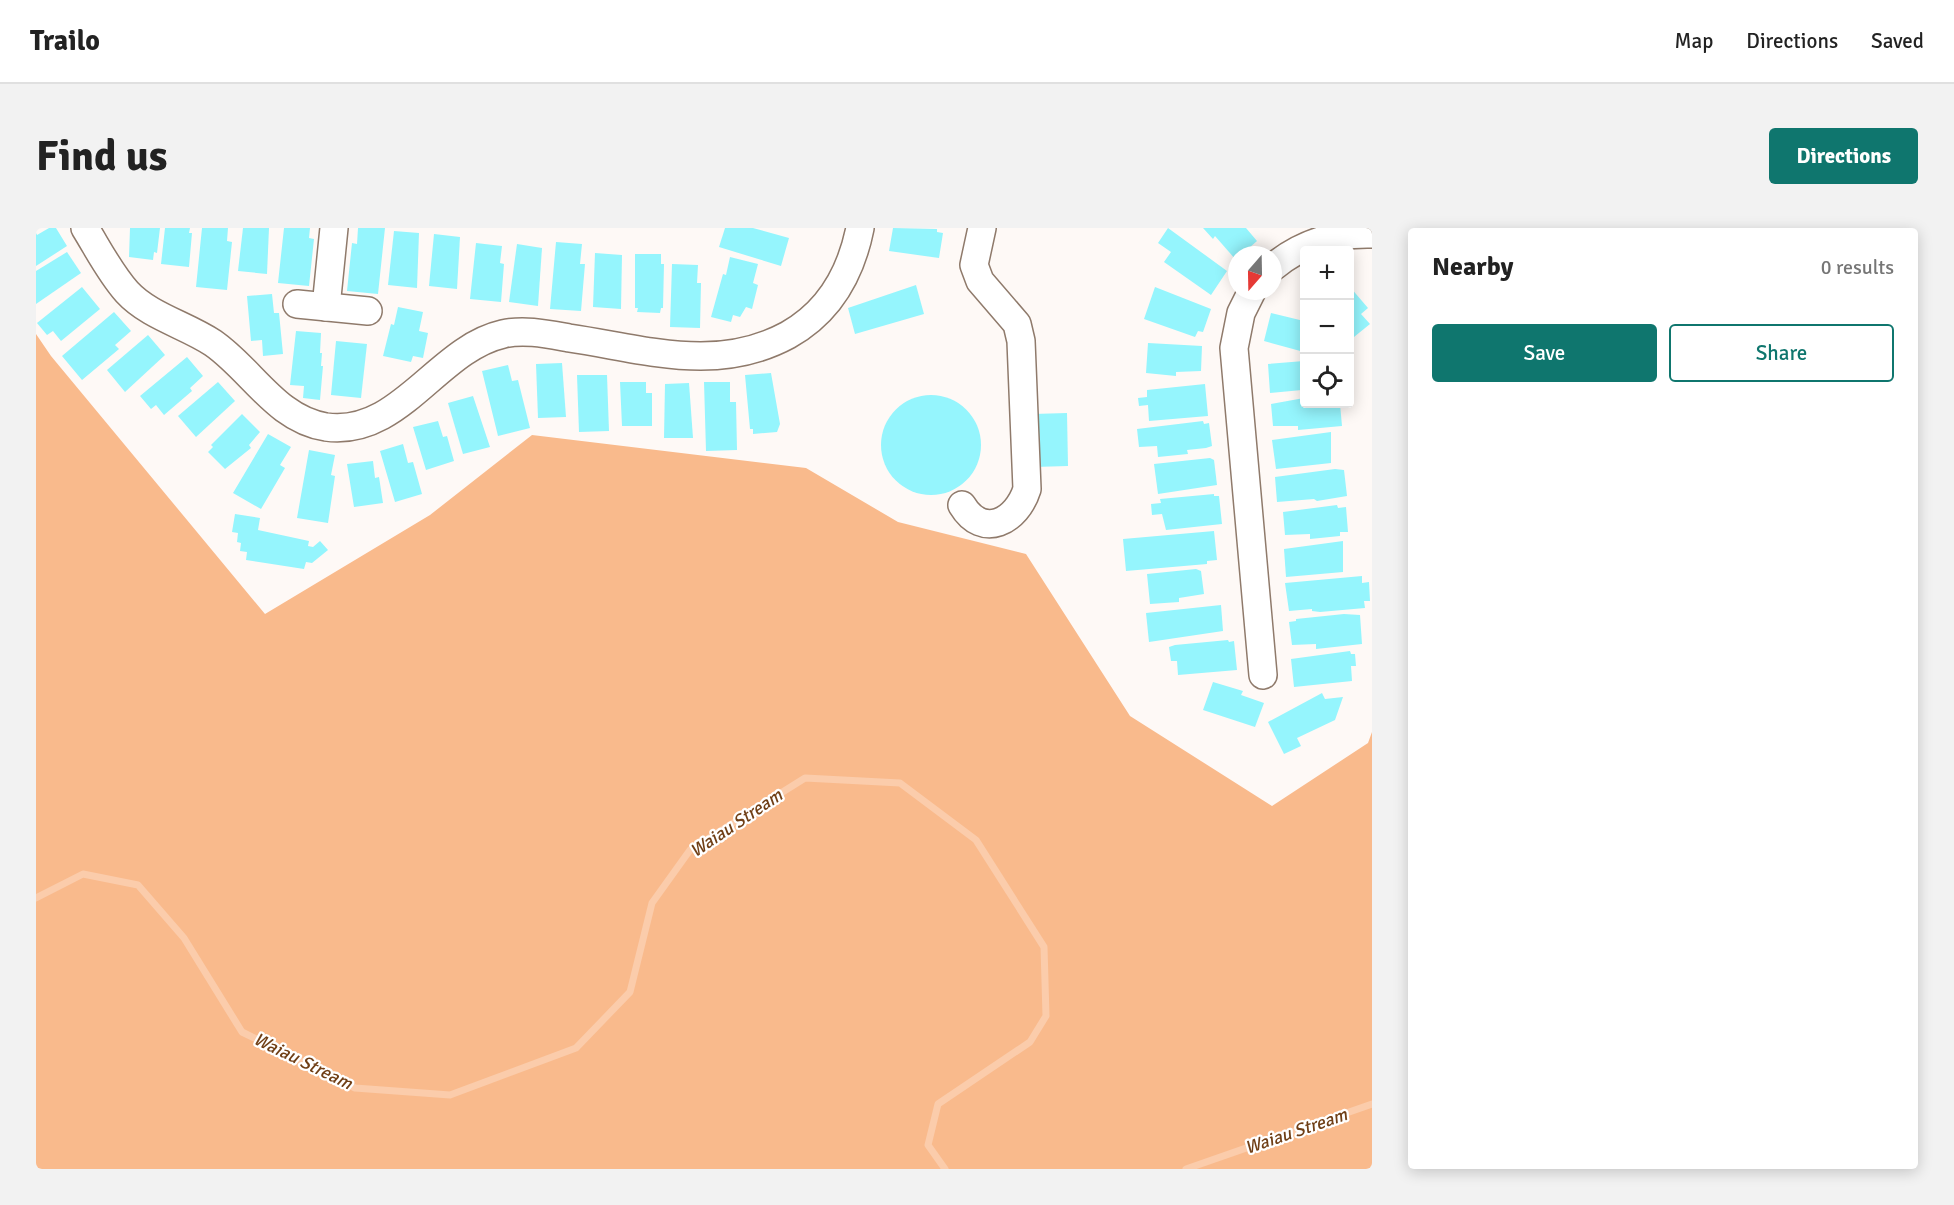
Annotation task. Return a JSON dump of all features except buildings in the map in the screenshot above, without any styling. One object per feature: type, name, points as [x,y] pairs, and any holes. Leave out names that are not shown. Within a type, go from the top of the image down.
[{"type":"lane","points":[[85,228],[113,273],[139,303],[215,345],[255,379],[283,409],[297,418],[326,427],[344,428],[359,425],[394,408],[464,350],[504,333],[538,333],[705,358],[735,355],[764,346],[799,329],[827,304],[847,271],[860,228]]},
{"type":"lane","points":[[326,307],[334,228]]},
{"type":"lane","points":[[962,505],[973,519],[982,523],[995,523],[1015,514],[1023,504],[1027,489],[1021,341],[1017,324],[980,281],[974,265],[982,228]]},
{"type":"lane","points":[[1282,261],[1301,247],[1331,236],[1372,234]]},
{"type":"lane","points":[[1248,300],[1241,313],[1234,348],[1263,675]]},
{"type":"lane","points":[[297,304],[368,311]]},
{"type":"shaded area","points":[[36,334],[51,356],[265,614],[430,515],[532,435],[806,468],[898,522],[1026,554],[1130,716],[1272,806],[1368,743],[1372,732],[1372,1169],[36,1169]]},
{"type":"waterway","name":"Waiau Stream","points":[[36,898],[83,874],[138,885],[184,938],[242,1032],[355,1088],[450,1095],[576,1048],[630,992],[652,903],[690,850],[805,778],[900,783],[976,840],[1044,947],[1046,1016],[1030,1042],[938,1104],[928,1145],[945,1169]]},
{"type":"waterway","name":"Waiau Stream","points":[[1186,1169],[1372,1104]]}]
